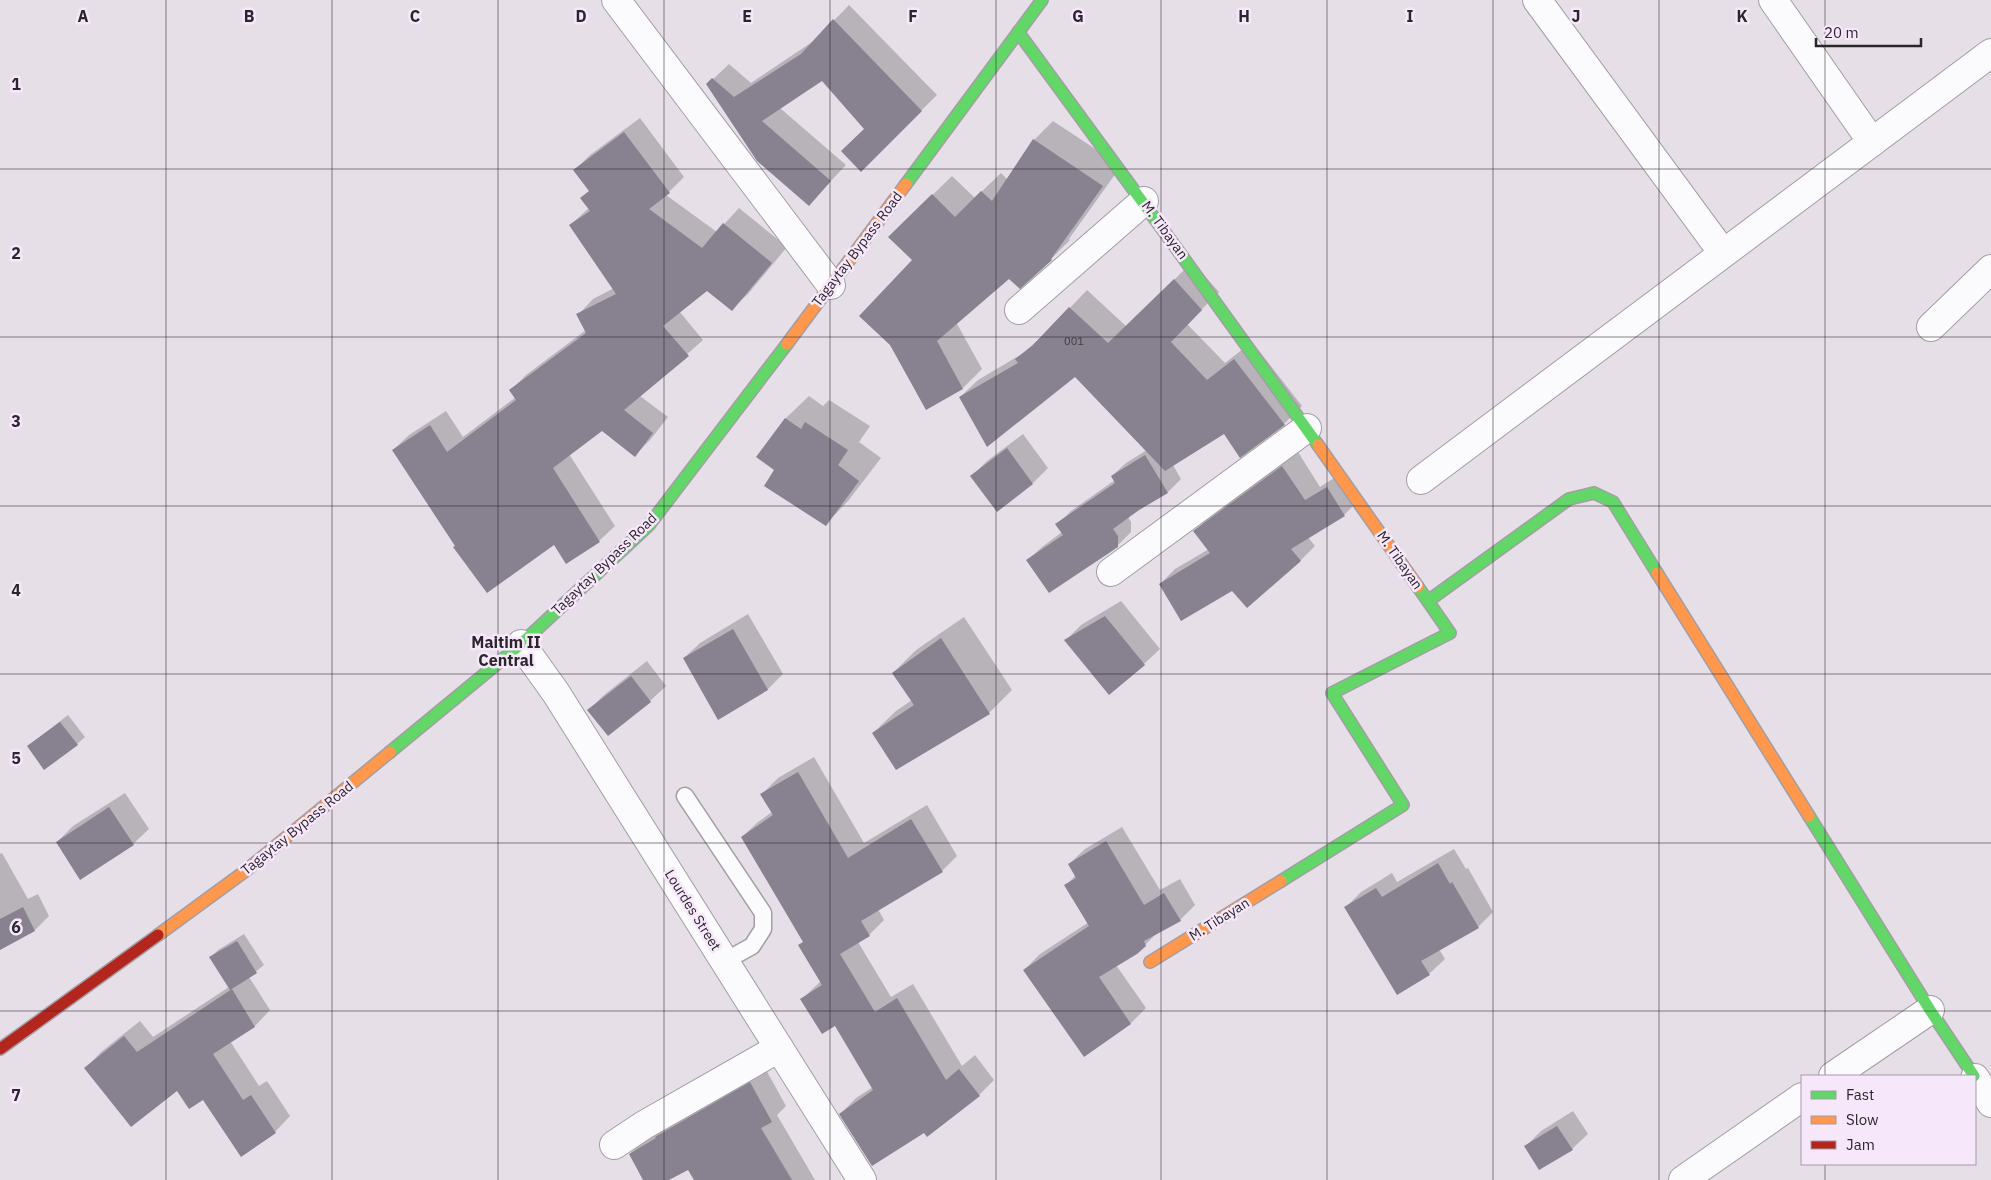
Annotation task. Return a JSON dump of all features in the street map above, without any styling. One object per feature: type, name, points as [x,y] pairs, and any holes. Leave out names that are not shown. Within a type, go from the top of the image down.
[{"type":"street","points":[[616,0],[831,285]]},
{"type":"street","name":"Tagaytay Bypass Road","points":[[0,1049],[244,872],[521,644],[649,525],[831,285],[1042,0]]},
{"type":"street","points":[[1537,0],[1723,253]]},
{"type":"street","points":[[1773,0],[1872,142]]},
{"type":"street","name":"M. Tibayan","points":[[1018,32],[1144,201],[1450,632],[1332,693],[1403,806],[1150,962]]},
{"type":"street","points":[[1421,480],[1991,53]]},
{"type":"street","points":[[1019,310],[1144,201]]},
{"type":"street","points":[[1931,327],[1991,270]]},
{"type":"street","points":[[1111,572],[1307,428]]},
{"type":"street","points":[[1428,601],[1570,500],[1594,493],[1613,502],[1930,1010],[1973,1075]]},
{"type":"street","name":"Lourdes Street","points":[[521,644],[556,693],[862,1180]]},
{"type":"street","points":[[1834,1075],[1930,1010]]},
{"type":"street","points":[[614,1145],[644,1125],[778,1048]]},
{"type":"street","points":[[1976,1080],[1991,1103]]},
{"type":"street","points":[[1683,1180],[1801,1098]]},
{"type":"lane","points":[[685,796],[763,913],[763,929],[752,946],[725,961]]},
{"type":"building","points":[[833,19],[922,111],[861,172],[841,151],[864,129],[822,81],[762,121],[831,181],[809,206],[757,161],[706,84],[712,78],[734,97],[801,54]]},
{"type":"building","points":[[624,132],[670,193],[649,209],[702,248],[723,223],[772,263],[732,311],[707,291],[663,326],[689,356],[624,410],[653,433],[635,457],[602,431],[553,468],[600,542],[566,564],[554,545],[487,593],[453,547],[455,546],[392,450],[430,425],[447,452],[516,400],[509,390],[586,333],[576,314],[616,294],[569,225],[590,211],[580,198],[589,191],[573,170]]},
{"type":"building","points":[[1033,139],[1103,186],[1052,260],[1020,289],[1009,279],[937,341],[963,389],[926,410],[890,345],[859,316],[912,260],[888,237],[932,194],[955,217],[981,191],[992,201]]},
{"type":"building","points":[[1174,279],[1202,310],[1171,342],[1207,380],[1234,359],[1285,425],[1240,458],[1224,434],[1165,471],[1075,377],[987,447],[959,397],[1018,363],[1015,359],[1032,346],[1069,307],[1108,343]]},
{"type":"building","points":[[785,418],[801,429],[805,422],[848,450],[838,465],[859,481],[826,526],[764,486],[774,470],[756,457]]},
{"type":"building","points":[[1007,448],[1033,484],[997,512],[970,476]]},
{"type":"building","points":[[1145,455],[1168,493],[1139,510],[1113,529],[1118,536],[1118,547],[1049,593],[1026,560],[1063,535],[1055,524],[1115,483],[1111,476]]},
{"type":"building","points":[[1282,466],[1305,500],[1327,487],[1345,516],[1291,549],[1301,561],[1247,608],[1232,591],[1181,621],[1159,584],[1210,553],[1193,531]]},
{"type":"building","points":[[1105,616],[1145,665],[1109,695],[1064,640]]},
{"type":"building","points":[[733,629],[768,690],[718,720],[683,658]]},
{"type":"building","points":[[941,638],[990,714],[896,770],[872,733],[914,705],[892,673]]},
{"type":"building","points":[[631,676],[651,702],[608,736],[587,710]]},
{"type":"building","points":[[60,722],[78,745],[44,770],[27,746]]},
{"type":"building","points":[[798,772],[848,858],[911,819],[943,872],[861,921],[870,936],[840,954],[875,1012],[897,998],[946,1080],[959,1069],[980,1096],[927,1137],[924,1133],[872,1166],[839,1114],[873,1090],[835,1026],[822,1034],[800,999],[822,985],[798,945],[803,942],[741,837],[773,815],[760,794]]},
{"type":"building","points":[[109,807],[134,845],[80,880],[56,842]]},
{"type":"building","points":[[1106,841],[1144,905],[1164,893],[1181,921],[1144,941],[1146,946],[1137,954],[1099,977],[1131,1024],[1084,1057],[1023,970],[1089,926],[1064,885],[1076,878],[1068,864]]},
{"type":"building","points":[[1438,863],[1450,884],[1452,882],[1479,928],[1421,961],[1430,975],[1397,995],[1344,907],[1376,888],[1382,897]]},
{"type":"building","points":[[23,907],[35,931],[0,950],[0,919]]},
{"type":"building","points":[[237,941],[257,973],[230,990],[209,957]]},
{"type":"building","points":[[232,989],[255,1027],[213,1054],[243,1100],[251,1095],[276,1133],[241,1157],[203,1100],[189,1109],[177,1091],[131,1127],[84,1068],[124,1036],[137,1052]]},
{"type":"building","points":[[750,1082],[772,1122],[761,1128],[792,1180],[694,1180],[688,1170],[669,1180],[643,1180],[629,1154]]},
{"type":"building","points":[[1557,1126],[1573,1150],[1539,1170],[1524,1146]]},
{"type":"traffic: fast","points":[[906,184],[1042,0]]},
{"type":"traffic: fast","points":[[1018,32],[1318,445]]},
{"type":"traffic: fast","points":[[390,752],[521,644],[649,525],[787,344]]},
{"type":"traffic: fast","points":[[1428,601],[1569,499],[1594,493],[1613,502],[1657,573]]},
{"type":"traffic: fast","points":[[1281,881],[1403,805],[1332,693],[1450,633],[1418,587]]},
{"type":"traffic: fast","points":[[1809,816],[1930,1010],[1973,1075]]},
{"type":"traffic: slow","points":[[787,344],[906,184]]},
{"type":"traffic: slow","points":[[1318,445],[1418,587]]},
{"type":"traffic: slow","points":[[1657,573],[1809,816]]},
{"type":"traffic: slow","points":[[158,935],[244,872],[390,752]]},
{"type":"traffic: slow","points":[[1150,962],[1281,881]]},
{"type":"traffic: jam","points":[[0,1049],[158,935]]},
{"type":"district","name":"Maitim II Central","points":[[506,651]]}]
